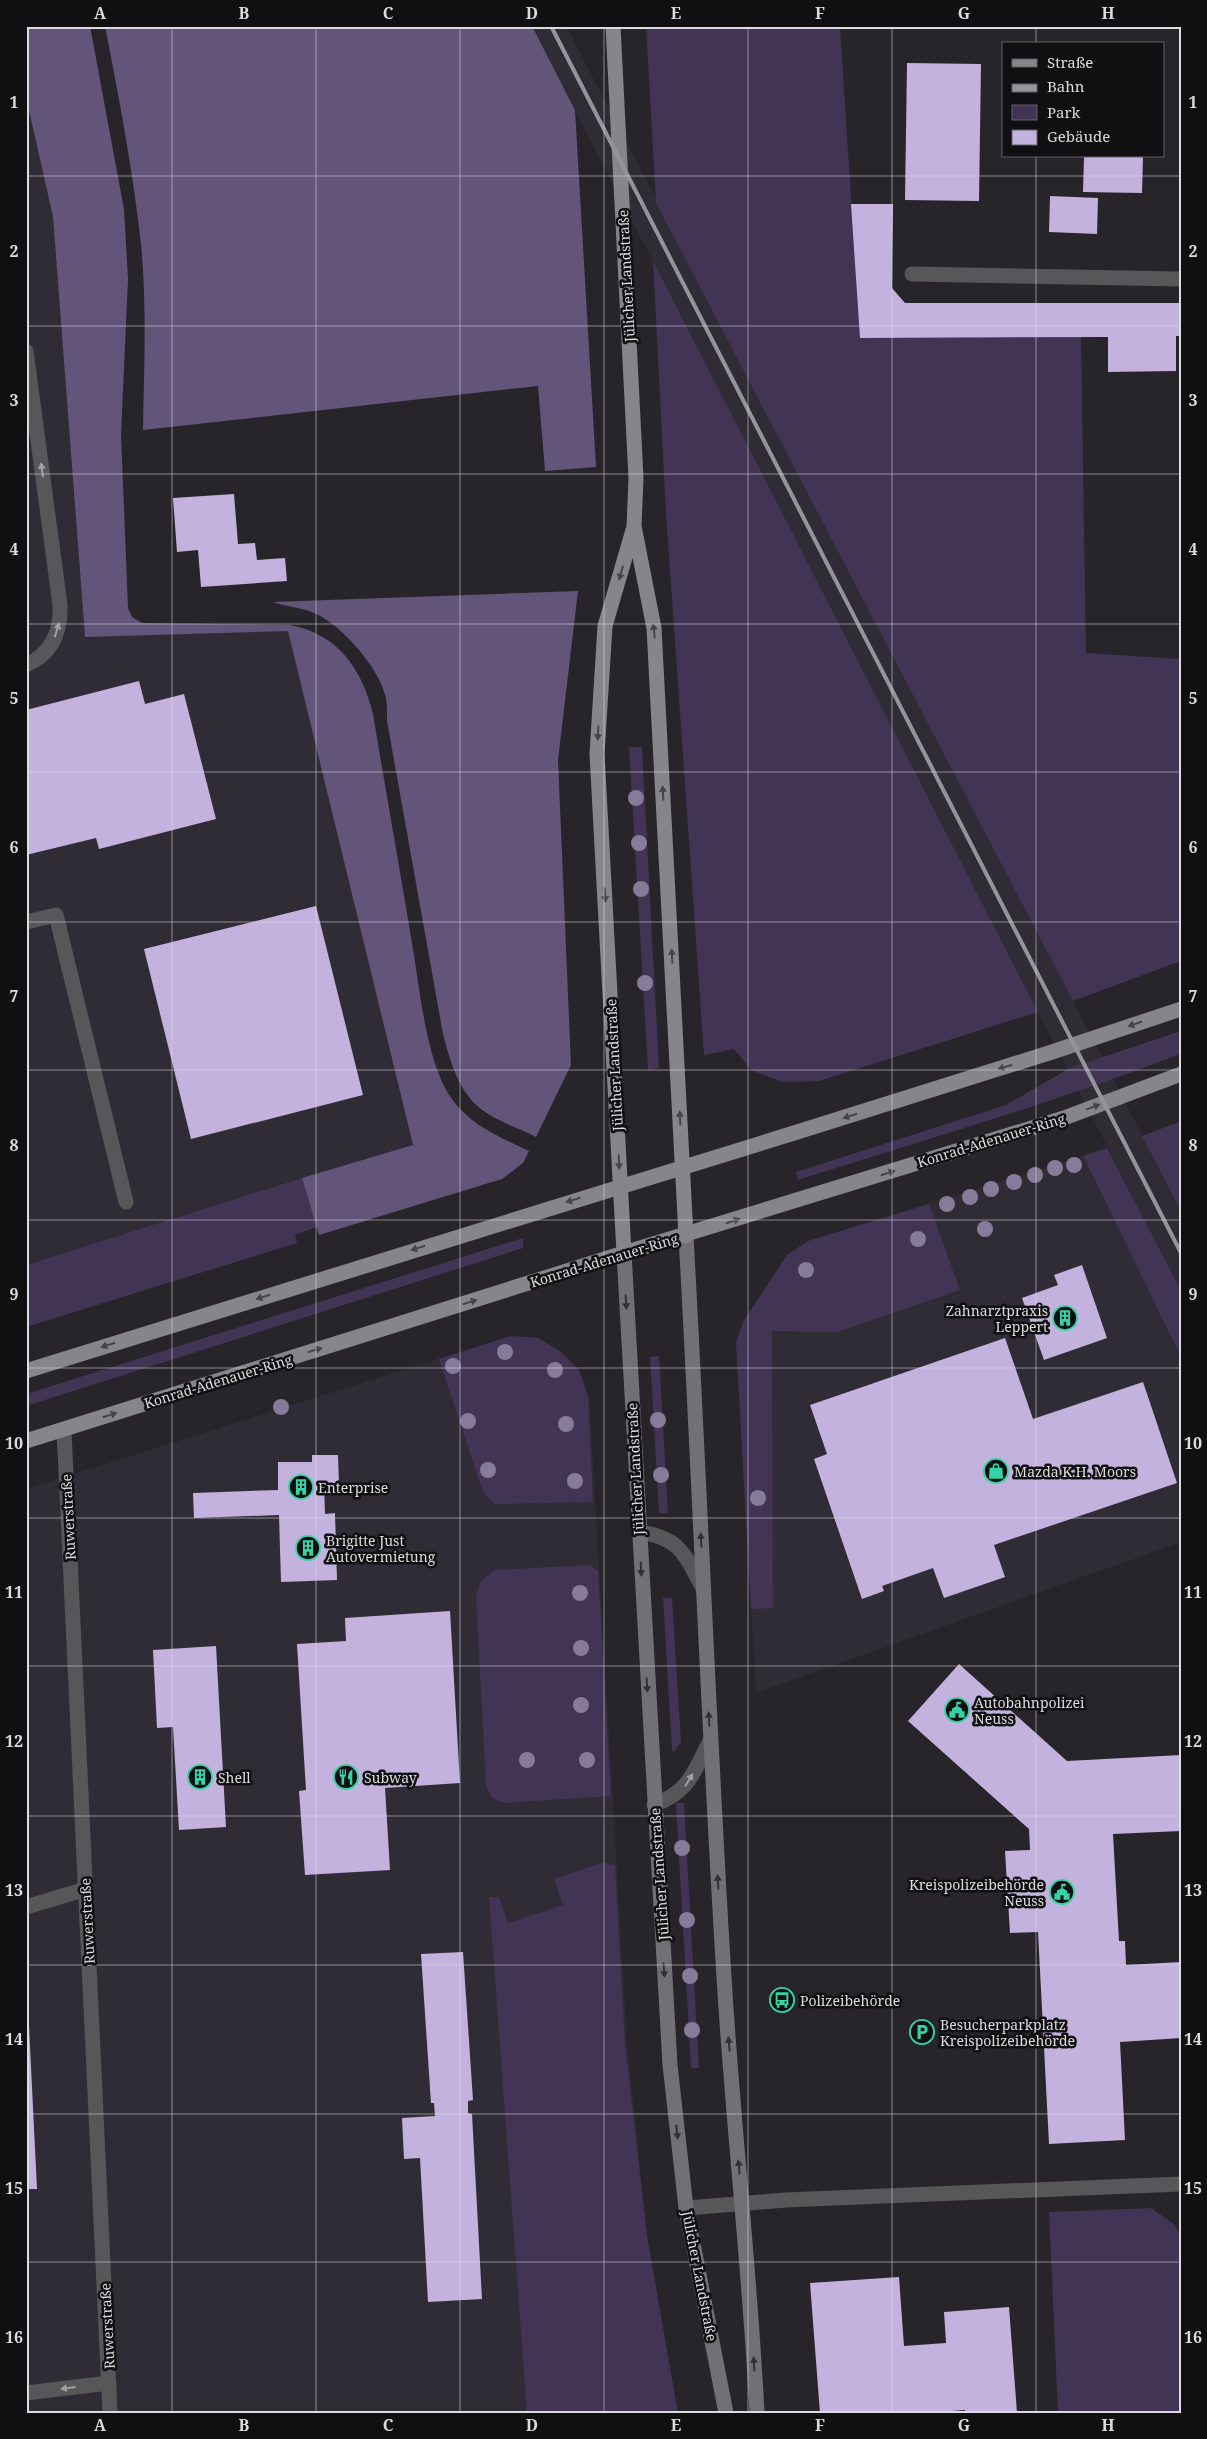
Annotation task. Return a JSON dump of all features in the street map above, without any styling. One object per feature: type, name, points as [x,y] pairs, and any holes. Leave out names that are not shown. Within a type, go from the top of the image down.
[{"type":"main road","name":"Jülicher Landstraße","points":[[613,26],[636,478],[634,526],[654,628],[683,1166],[710,1741],[725,1996],[752,2318],[757,2413]]},
{"type":"main road","name":"Jülicher Landstraße","points":[[634,526],[605,626],[597,754],[654,1805],[670,2065],[686,2208],[726,2413]]},
{"type":"main road","points":[[26,1371],[1042,1055],[1181,1009]]},
{"type":"main road","name":"Konrad-Adenauer-Ring","points":[[26,1441],[624,1253],[686,1236],[1064,1118],[1181,1074]]},
{"type":"street","points":[[912,274],[1181,279]]},
{"type":"street","points":[[26,351],[60,605],[60,621],[50,648],[38,660],[26,665]]},
{"type":"street","points":[[26,922],[56,915],[126,1202]]},
{"type":"street","name":"Ruwerstraße","points":[[64,1430],[110,2413]]},
{"type":"street","points":[[639,1532],[658,1535],[672,1541],[683,1553],[703,1588]]},
{"type":"street","points":[[654,1805],[672,1798],[684,1788],[710,1741]]},
{"type":"street","points":[[26,1907],[86,1889]]},
{"type":"street","points":[[686,2208],[742,2203],[988,2190],[1181,2184]]},
{"type":"street","points":[[26,2393],[109,2383]]},
{"type":"shaded area","points":[[26,26],[90,26],[124,209],[128,279],[121,435],[128,608],[132,617],[142,623],[290,625],[322,636],[334,645],[355,668],[373,714],[422,1006],[436,1067],[443,1085],[452,1099],[468,1117],[497,1136],[529,1151],[523,1163],[502,1179],[319,1235],[302,1178],[413,1145],[288,631],[85,637],[53,217],[26,97]]},
{"type":"shaded area","points":[[105,26],[532,26],[575,110],[596,467],[545,471],[538,386],[143,430],[145,314],[141,244],[130,162]]},
{"type":"shaded area","points":[[532,26],[566,26],[1181,1211],[1181,1290]]},
{"type":"shaded area","points":[[26,97],[53,217],[85,637],[288,630],[413,1146],[26,1265]]},
{"type":"shaded area","points":[[578,591],[558,760],[571,1065],[536,1137],[501,1121],[481,1109],[466,1093],[452,1064],[443,1034],[387,721],[386,698],[376,673],[356,647],[332,624],[309,611],[272,602]]},
{"type":"shaded area","points":[[1083,1156],[1181,1357],[1181,1542],[756,1693],[736,1342],[743,1322],[787,1255],[808,1241]]},
{"type":"shaded area","points":[[511,1336],[538,1338],[560,1351],[579,1370],[589,1396],[627,2043],[647,2237],[678,2413],[26,2413],[26,1489]]},
{"type":"green space","points":[[646,26],[840,26],[860,338],[1081,337],[1086,653],[1181,659],[1181,961],[1073,1001],[656,203]]},
{"type":"green space","points":[[653,261],[1038,1012],[819,1081],[783,1082],[751,1070],[734,1049],[704,1055],[666,513]]},
{"type":"green space","points":[[629,747],[642,747],[659,1068],[648,1070]]},
{"type":"green space","points":[[1181,1031],[1181,1054],[1038,1104],[797,1180],[796,1172],[1006,1105],[1070,1068]]},
{"type":"green space","points":[[1181,1121],[1181,1211],[1142,1136]]},
{"type":"green space","points":[[1107,1148],[1181,1290],[1181,1357],[1083,1156]]},
{"type":"green space","points":[[302,1178],[317,1227],[295,1235],[297,1243],[26,1327],[26,1265]]},
{"type":"green space","points":[[929,1204],[960,1290],[837,1332],[772,1331],[773,1608],[751,1609],[736,1342],[743,1322],[787,1255],[808,1241]]},
{"type":"green space","points":[[523,1238],[523,1248],[26,1406],[26,1394]]},
{"type":"green space","points":[[511,1336],[538,1338],[560,1351],[579,1370],[588,1396],[593,1502],[494,1504],[483,1492],[439,1359]]},
{"type":"green space","points":[[659,1356],[668,1513],[659,1513],[650,1357]]},
{"type":"green space","points":[[589,1565],[598,1571],[611,1796],[504,1803],[492,1798],[486,1787],[476,1595],[481,1581],[495,1570]]},
{"type":"green space","points":[[663,1598],[672,1598],[681,1742],[674,1752],[672,1750]]},
{"type":"green space","points":[[676,1803],[684,1803],[699,2068],[691,2068]]},
{"type":"green space","points":[[601,1863],[615,1865],[625,2044],[647,2236],[678,2413],[527,2413],[489,1897],[499,1897],[508,1923],[563,1905],[554,1879]]},
{"type":"green space","points":[[1151,2208],[1174,2224],[1181,2237],[1181,2413],[1058,2413],[1049,2212]]},
{"type":"building","points":[[1114,26],[1142,26],[1142,29],[1114,28]]},
{"type":"building","points":[[907,63],[981,64],[979,201],[905,200]]},
{"type":"building","points":[[1084,158],[1143,158],[1142,193],[1083,192]]},
{"type":"building","points":[[1050,196],[1098,198],[1097,234],[1049,232]]},
{"type":"building","points":[[851,204],[893,204],[892,288],[905,303],[1181,303],[1181,336],[1176,336],[1176,371],[1108,372],[1108,337],[860,338]]},
{"type":"building","points":[[234,494],[238,544],[255,543],[257,560],[285,558],[287,581],[201,587],[198,550],[177,552],[173,498]]},
{"type":"building","points":[[139,681],[145,704],[184,694],[216,819],[99,849],[96,838],[26,855],[26,710]]},
{"type":"building","points":[[316,906],[363,1095],[191,1139],[144,949]]},
{"type":"building","name":"Zahnarztpraxis Leppert","points":[[1082,1265],[1107,1338],[1044,1360],[1022,1298],[1058,1285],[1054,1275]]},
{"type":"building","name":"Mazda K.H. Moors","points":[[1005,1338],[1033,1419],[1143,1382],[1177,1483],[994,1545],[1005,1577],[944,1598],[933,1568],[882,1586],[884,1591],[862,1599],[814,1459],[827,1454],[810,1405]]},
{"type":"building","points":[[312,1455],[338,1455],[339,1484],[324,1484],[325,1514],[335,1513],[337,1580],[281,1582],[279,1515],[194,1518],[193,1493],[278,1490],[278,1462],[312,1462]]},
{"type":"building","points":[[450,1611],[460,1783],[385,1788],[390,1870],[305,1875],[299,1791],[306,1790],[297,1644],[346,1641],[345,1618]]},
{"type":"building","name":"Shell","points":[[216,1646],[226,1827],[179,1830],[173,1727],[157,1728],[153,1650]]},
{"type":"building","name":"Kreispolizeibehörde Neuss","points":[[959,1664],[1067,1761],[1181,1755],[1181,1831],[1113,1834],[1119,1941],[1125,1941],[1126,1965],[1181,1962],[1181,2038],[1120,2042],[1125,2140],[1049,2144],[1038,1932],[1010,1933],[1005,1851],[1030,1850],[1029,1829],[908,1721]]},
{"type":"building","points":[[463,1952],[473,2100],[468,2101],[468,2113],[472,2114],[482,2299],[428,2302],[420,2158],[404,2159],[402,2118],[435,2116],[434,2103],[431,2103],[421,1954]]},
{"type":"building","points":[[26,2026],[29,2026],[37,2189],[26,2189]]},
{"type":"building","points":[[899,2277],[904,2346],[946,2343],[944,2312],[1009,2307],[1017,2413],[965,2413],[965,2410],[927,2413],[820,2413],[810,2283]]},
{"type":"railway","points":[[551,26],[1181,1253]]},
{"type":"place","name":"Zahnarztpraxis Leppert","points":[[1065,1318]]},
{"type":"place","name":"Mazda K.H. Moors","points":[[996,1471]]},
{"type":"place","name":"Enterprise","points":[[301,1487]]},
{"type":"place","name":"Brigitte Just Autovermietung","points":[[308,1548]]},
{"type":"place","name":"Autobahnpolizei Neuss","points":[[957,1710]]},
{"type":"place","name":"Shell","points":[[200,1777]]},
{"type":"place","name":"Subway","points":[[346,1777]]},
{"type":"place","name":"Kreispolizeibehörde Neuss","points":[[1062,1892]]},
{"type":"place","name":"Polizeibehörde","points":[[782,2000]]},
{"type":"place","name":"Besucherparkplatz Kreispolizeibehörde","points":[[922,2032]]}]
